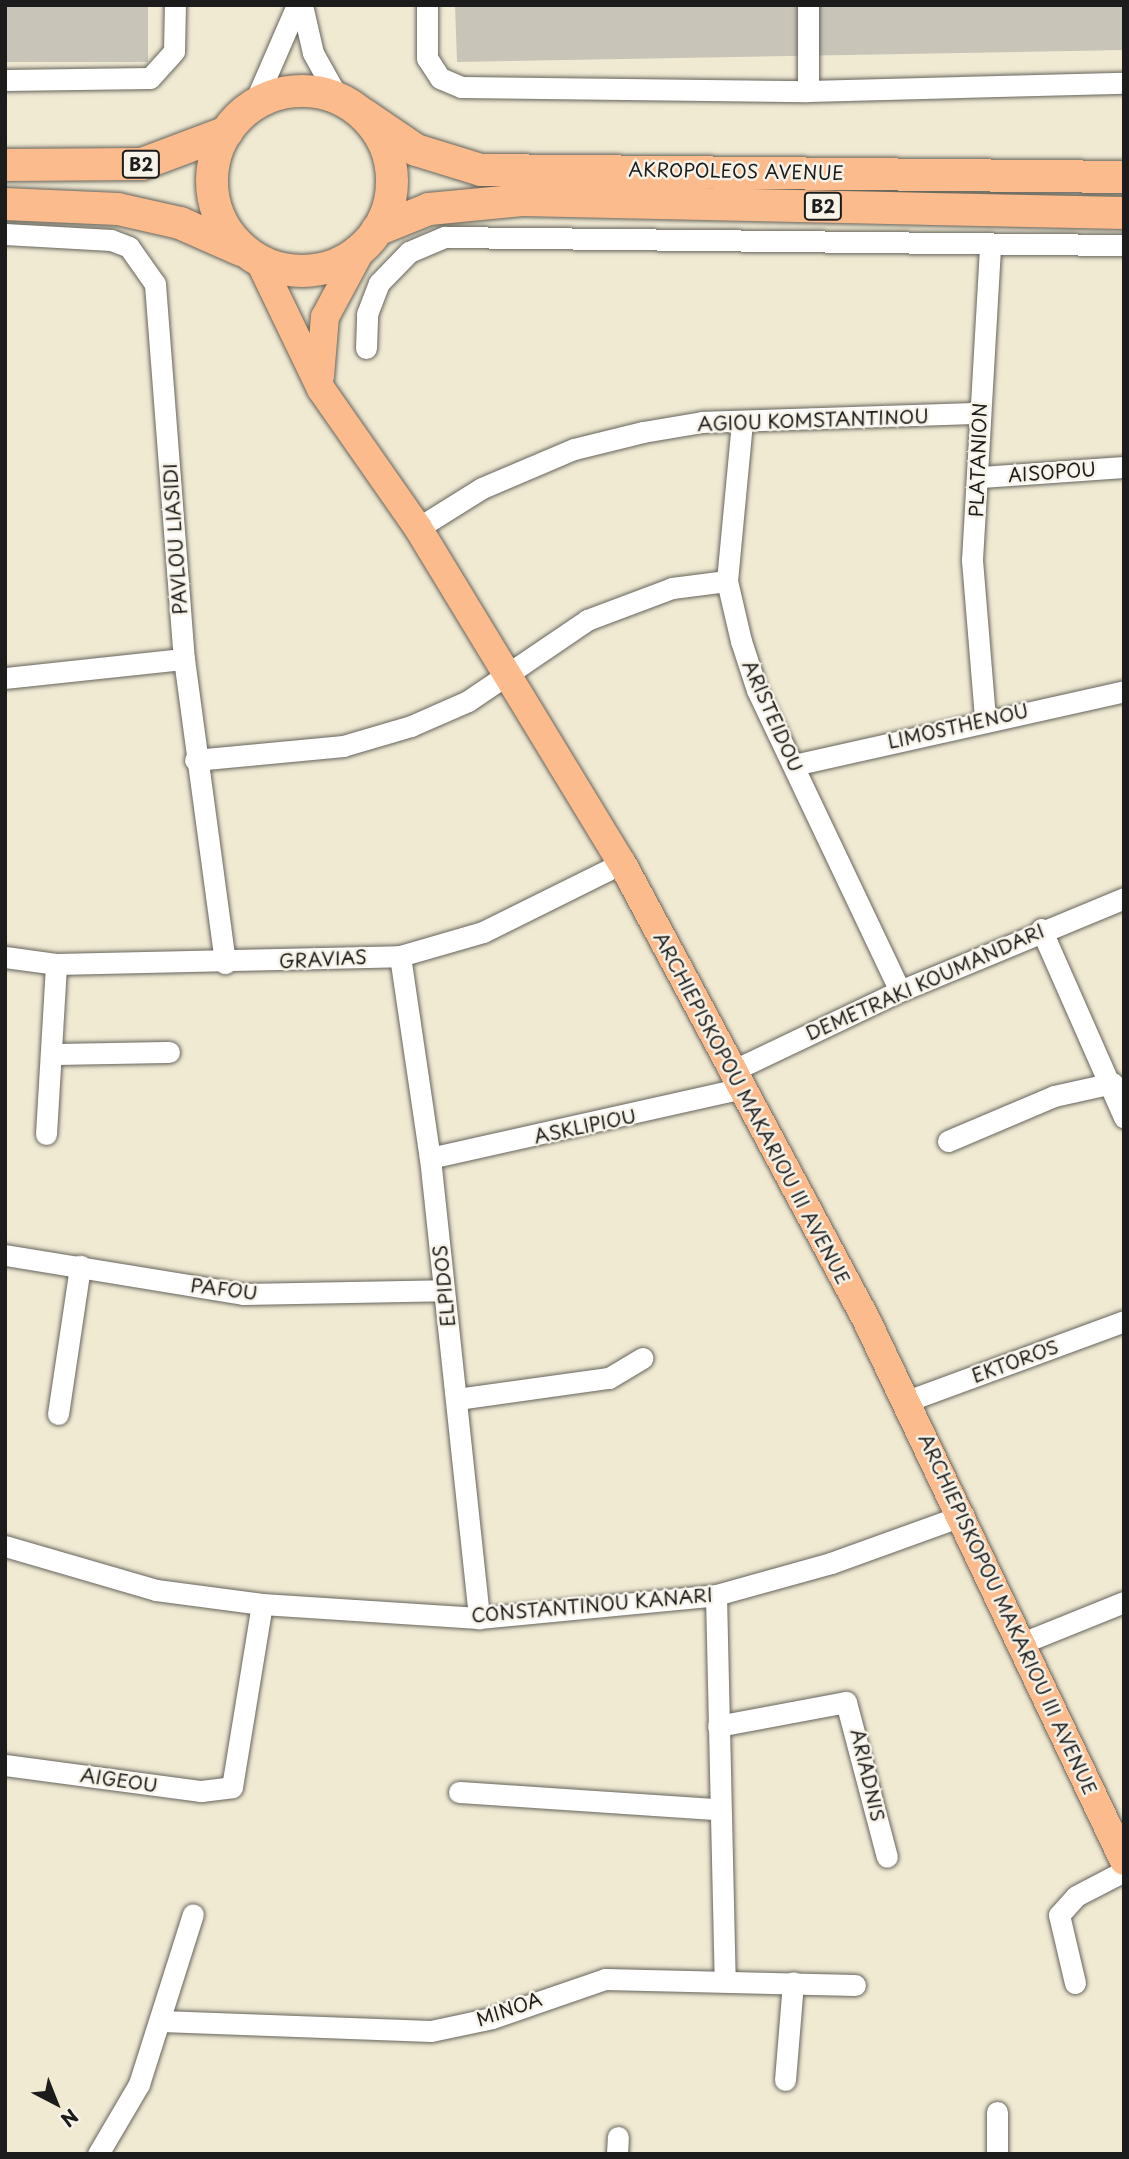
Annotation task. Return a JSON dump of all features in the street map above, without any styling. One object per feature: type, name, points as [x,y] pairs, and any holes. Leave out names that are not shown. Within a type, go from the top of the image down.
[{"type":"highway","name":"B2","points":[[255,258],[227,230],[213,196],[213,167],[227,132],[254,104],[295,91],[351,106]]},
{"type":"highway","name":"AKROPOLEOS AVENUE","points":[[351,106],[416,150],[481,170],[1124,177]]},
{"type":"highway","points":[[351,106],[383,140],[392,175],[370,238]]},
{"type":"highway","name":"B2","points":[[5,165],[142,164],[227,132]]},
{"type":"highway","name":"AKROPOLEOS AVENUE","points":[[370,238],[429,209],[522,200],[1124,214]]},
{"type":"highway","name":"B2","points":[[5,204],[139,213],[180,223],[255,258],[313,270],[370,238]]},
{"type":"main road","points":[[321,389],[326,317],[370,238]]},
{"type":"main road","name":"ARCHIEPISKOPOU MAKARIOU III AVENUE","points":[[255,258],[321,389],[418,528],[508,671],[621,863],[734,1081],[907,1401],[964,1516],[1124,1861]]},
{"type":"street","points":[[5,80],[150,78],[174,51],[176,5]]},
{"type":"street","points":[[254,104],[300,5]]},
{"type":"street","points":[[300,5],[313,53],[351,106]]},
{"type":"street","points":[[427,5],[427,58],[440,78],[461,87],[808,91],[1124,83]]},
{"type":"street","points":[[808,5],[808,91]]},
{"type":"street","name":"PAVLOU LIASIDI","points":[[5,234],[111,240],[129,247],[155,284],[184,659],[195,760],[225,963]]},
{"type":"street","points":[[366,348],[367,314],[379,283],[409,251],[444,237],[1124,244]]},
{"type":"street","name":"PLATANION","points":[[985,718],[972,560],[981,477],[979,414],[990,244]]},
{"type":"street","name":"AGIOU KOMSTANTINOU","points":[[418,528],[482,488],[574,449],[702,422],[979,414]]},
{"type":"street","name":"ARISTEIDOU","points":[[742,422],[727,581],[757,690],[900,990]]},
{"type":"street","name":"AISOPOU","points":[[981,477],[1124,467]]},
{"type":"street","points":[[195,760],[343,746],[468,701],[508,671],[587,620],[625,604],[727,581]]},
{"type":"street","points":[[5,678],[184,659]]},
{"type":"street","name":"LIMOSTHENOU","points":[[794,765],[985,718],[1124,691]]},
{"type":"street","name":"GRAVIAS","points":[[5,957],[56,964],[225,963],[400,956],[483,932],[621,863]]},
{"type":"street","name":"DEMETRAKI KOUMANDARI","points":[[734,1081],[900,990],[1041,929],[1124,898]]},
{"type":"street","points":[[1041,929],[1113,1083],[1124,1117]]},
{"type":"street","name":"ELPIDOS","points":[[400,956],[430,1158],[479,1618]]},
{"type":"street","points":[[46,1134],[56,964]]},
{"type":"street","points":[[52,1054],[169,1052]]},
{"type":"street","name":"ASKLIPIOU","points":[[430,1158],[734,1081]]},
{"type":"street","points":[[948,1141],[1042,1100],[1113,1083]]},
{"type":"street","name":"PAFOU","points":[[5,1255],[243,1294],[444,1290]]},
{"type":"street","points":[[58,1414],[79,1266]]},
{"type":"street","name":"EKTOROS","points":[[907,1401],[1124,1321]]},
{"type":"street","points":[[457,1399],[609,1377],[642,1358]]},
{"type":"street","name":"CONSTANTINOU KANARI","points":[[5,1546],[156,1590],[262,1604],[479,1618],[716,1594],[831,1563],[964,1516]]},
{"type":"street","points":[[716,1594],[718,1809],[725,1981]]},
{"type":"street","points":[[1022,1643],[1124,1602]]},
{"type":"street","name":"AIGEOU","points":[[5,1765],[201,1791],[232,1787],[262,1604]]},
{"type":"street","name":"ARIADNIS","points":[[718,1726],[846,1702],[887,1857]]},
{"type":"street","points":[[459,1792],[718,1809]]},
{"type":"street","points":[[1075,1983],[1059,1915],[1076,1896],[1124,1871]]},
{"type":"street","points":[[98,2154],[139,2084],[193,1914]]},
{"type":"street","name":"MINOA","points":[[161,2021],[431,2031],[492,2018],[605,1979],[855,1985]]},
{"type":"street","points":[[785,2080],[793,1982]]},
{"type":"street","points":[[997,2112],[997,2154]]},
{"type":"shaded area","points":[[5,5],[148,5],[148,62],[5,62]]},
{"type":"shaded area","points":[[455,5],[1124,5],[1124,50],[457,62]]}]
